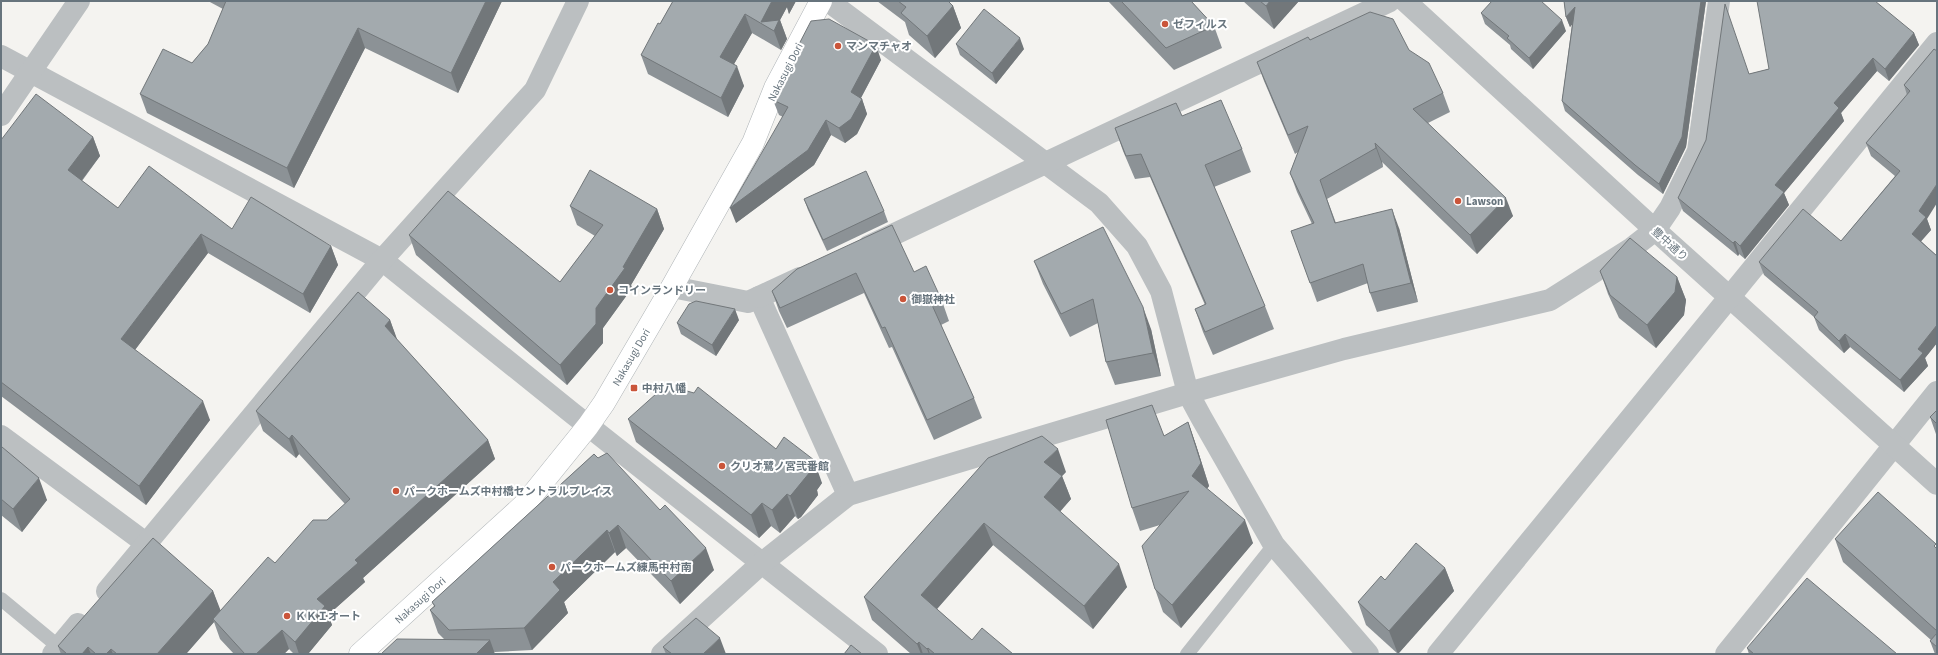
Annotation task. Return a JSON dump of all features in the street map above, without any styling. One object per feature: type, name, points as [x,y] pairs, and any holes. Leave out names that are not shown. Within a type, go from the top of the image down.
[{"type":"main road","name":"Nakasugi Dori","points":[[360,654],[525,504],[588,426],[604,403],[672,287],[753,143],[775,88],[821,1]]},
{"type":"street","points":[[1,115],[79,1]]},
{"type":"street","points":[[56,650],[147,544],[382,260],[534,90],[577,1]]},
{"type":"street","points":[[828,1],[1099,203],[1137,246],[1161,291],[1188,392],[1274,545],[1368,654]]},
{"type":"street","points":[[853,254],[1390,1]]},
{"type":"street","name":"豊中通り","points":[[1406,1],[1655,230],[1937,484]]},
{"type":"street","points":[[662,654],[762,563],[848,495],[1188,392],[1344,349],[1550,300],[1632,248],[1655,230],[1670,208],[1698,151],[1719,1]]},
{"type":"street","points":[[1438,654],[1936,46]]},
{"type":"street","points":[[1,56],[382,260],[588,426],[878,654]]},
{"type":"street","points":[[672,287],[748,302],[817,270]]},
{"type":"street","points":[[759,297],[848,495]]},
{"type":"street","points":[[1726,654],[1937,392]]},
{"type":"street","points":[[1,436],[147,544]]},
{"type":"lane","points":[[1187,654],[1274,545]]},
{"type":"lane","points":[[1,599],[56,650]]},
{"type":"building","points":[[226,1],[486,1],[451,73],[358,28],[287,168],[140,94],[163,49],[192,63],[208,44]]},
{"type":"building","points":[[673,1],[772,1],[761,22],[779,20],[774,31],[745,14],[720,57],[737,66],[721,98],[641,55],[658,23],[660,24]]},
{"type":"building","points":[[898,1],[948,1],[953,6],[927,36],[901,13],[906,7]]},
{"type":"building","points":[[1121,1],[1191,1],[1214,26],[1166,48]]},
{"type":"building","points":[[1260,1],[1270,1],[1266,6]]},
{"type":"building","points":[[1492,1],[1541,1],[1562,20],[1529,58],[1507,38],[1509,36],[1481,13]]},
{"type":"building","points":[[1564,1],[1701,1],[1682,137],[1659,184],[1562,101],[1575,7],[1566,17]]},
{"type":"building","points":[[1757,1],[1875,1],[1914,33],[1885,69],[1873,58],[1834,103],[1839,108],[1775,185],[1784,192],[1740,246],[1735,241],[1733,243],[1678,198],[1706,140],[1725,4],[1749,74],[1769,69]]},
{"type":"building","points":[[984,9],[1020,38],[992,73],[956,44]]},
{"type":"building","points":[[1370,12],[1393,19],[1409,50],[1429,63],[1443,93],[1413,109],[1506,198],[1470,235],[1375,143],[1376,148],[1320,180],[1335,223],[1392,209],[1411,283],[1370,293],[1363,264],[1310,283],[1291,231],[1314,223],[1290,173],[1308,126],[1288,135],[1257,62],[1308,37],[1310,40]]},
{"type":"building","points":[[829,19],[876,45],[851,92],[862,99],[851,119],[839,128],[826,120],[808,150],[730,208],[788,107],[773,100],[801,50],[797,48],[811,21]]},
{"type":"building","points":[[1934,49],[1937,51],[1937,184],[1919,211],[1926,217],[1912,234],[1937,256],[1937,325],[1918,349],[1923,353],[1900,380],[1845,334],[1839,341],[1814,317],[1818,312],[1759,262],[1803,209],[1841,241],[1900,171],[1866,143],[1910,91],[1904,85]]},
{"type":"building","points":[[36,94],[93,137],[68,170],[118,208],[149,166],[232,229],[251,197],[331,246],[303,294],[201,234],[121,339],[203,401],[139,486],[1,382],[1,140]]},
{"type":"building","points":[[1221,100],[1242,149],[1205,165],[1265,306],[1205,332],[1195,309],[1206,304],[1141,154],[1126,156],[1115,128],[1176,103],[1182,116]]},
{"type":"building","points":[[590,170],[657,209],[623,267],[625,268],[596,308],[596,324],[560,365],[409,235],[448,191],[560,282],[603,225],[570,206]]},
{"type":"building","points":[[866,171],[884,211],[823,240],[804,199]]},
{"type":"building","points":[[892,225],[914,272],[926,266],[942,301],[932,305],[974,398],[927,420],[885,327],[882,328],[856,273],[780,308],[772,291],[797,269]]},
{"type":"building","points":[[1103,227],[1143,307],[1153,353],[1106,362],[1093,299],[1061,314],[1034,261]]},
{"type":"building","points":[[1630,238],[1677,277],[1675,292],[1647,325],[1610,295],[1600,271]]},
{"type":"building","points":[[358,292],[390,320],[385,326],[488,440],[355,560],[358,563],[317,599],[325,606],[295,642],[282,630],[256,654],[245,654],[213,619],[268,557],[275,563],[313,520],[327,520],[350,499],[292,435],[289,439],[256,411]]},
{"type":"building","points":[[696,301],[735,309],[712,345],[677,323],[689,304]]},
{"type":"building","name":"クリオ鷺ノ宮弐番館","points":[[666,385],[694,393],[698,387],[776,449],[784,437],[814,460],[807,469],[810,472],[790,496],[787,494],[772,510],[762,503],[751,515],[628,419]]},
{"type":"building","points":[[1152,405],[1164,436],[1188,422],[1201,463],[1192,476],[1245,520],[1172,605],[1155,589],[1142,546],[1189,491],[1132,508],[1106,420]]},
{"type":"building","points":[[1937,410],[1937,424],[1930,417]]},
{"type":"building","points":[[1042,436],[1058,449],[1044,462],[1062,476],[1044,497],[1119,564],[1084,606],[984,523],[921,595],[972,640],[982,628],[1013,654],[935,654],[919,642],[917,644],[864,597],[988,458]]},
{"type":"building","points":[[2,447],[39,478],[13,509],[1,499]]},
{"type":"building","points":[[607,453],[660,510],[665,505],[706,548],[671,581],[618,525],[609,533],[607,530],[553,582],[560,590],[524,628],[449,630],[430,610],[435,606],[432,602],[594,454],[598,458]]},
{"type":"building","points":[[1878,492],[1936,544],[1934,546],[1937,549],[1937,631],[1835,539]]},
{"type":"building","points":[[153,538],[213,591],[157,654],[117,654],[111,649],[106,654],[96,654],[88,647],[82,654],[67,654],[58,646]]},
{"type":"building","points":[[1416,543],[1445,568],[1389,631],[1358,602],[1381,576],[1385,580]]},
{"type":"building","points":[[1807,578],[1897,654],[1754,654],[1747,648]]},
{"type":"building","points":[[696,618],[720,638],[703,654],[672,654],[663,647]]},
{"type":"building","points":[[1937,633],[1937,647],[1930,641]]},
{"type":"building","points":[[397,639],[490,640],[476,654],[381,654]]},
{"type":"building","points":[[851,645],[862,654],[844,654]]},
{"type":"place","name":"ゼフィルス","points":[[1165,24]]},
{"type":"place","name":"マンマチャオ","points":[[838,46]]},
{"type":"place","name":"Lawson","points":[[1458,201]]},
{"type":"place","name":"コインランドリー","points":[[610,290]]},
{"type":"place","name":"御嶽神社","points":[[903,299]]},
{"type":"place","name":"中村八幡","points":[[634,388]]},
{"type":"place","name":"クリオ鷺ノ宮弐番館","points":[[722,466]]},
{"type":"place","name":"パークホームズ中村橋セントラルプレイス","points":[[396,491]]},
{"type":"place","name":"パークホームズ練馬中村南","points":[[552,567]]},
{"type":"place","name":"ＫＫＩオート","points":[[287,616]]}]
